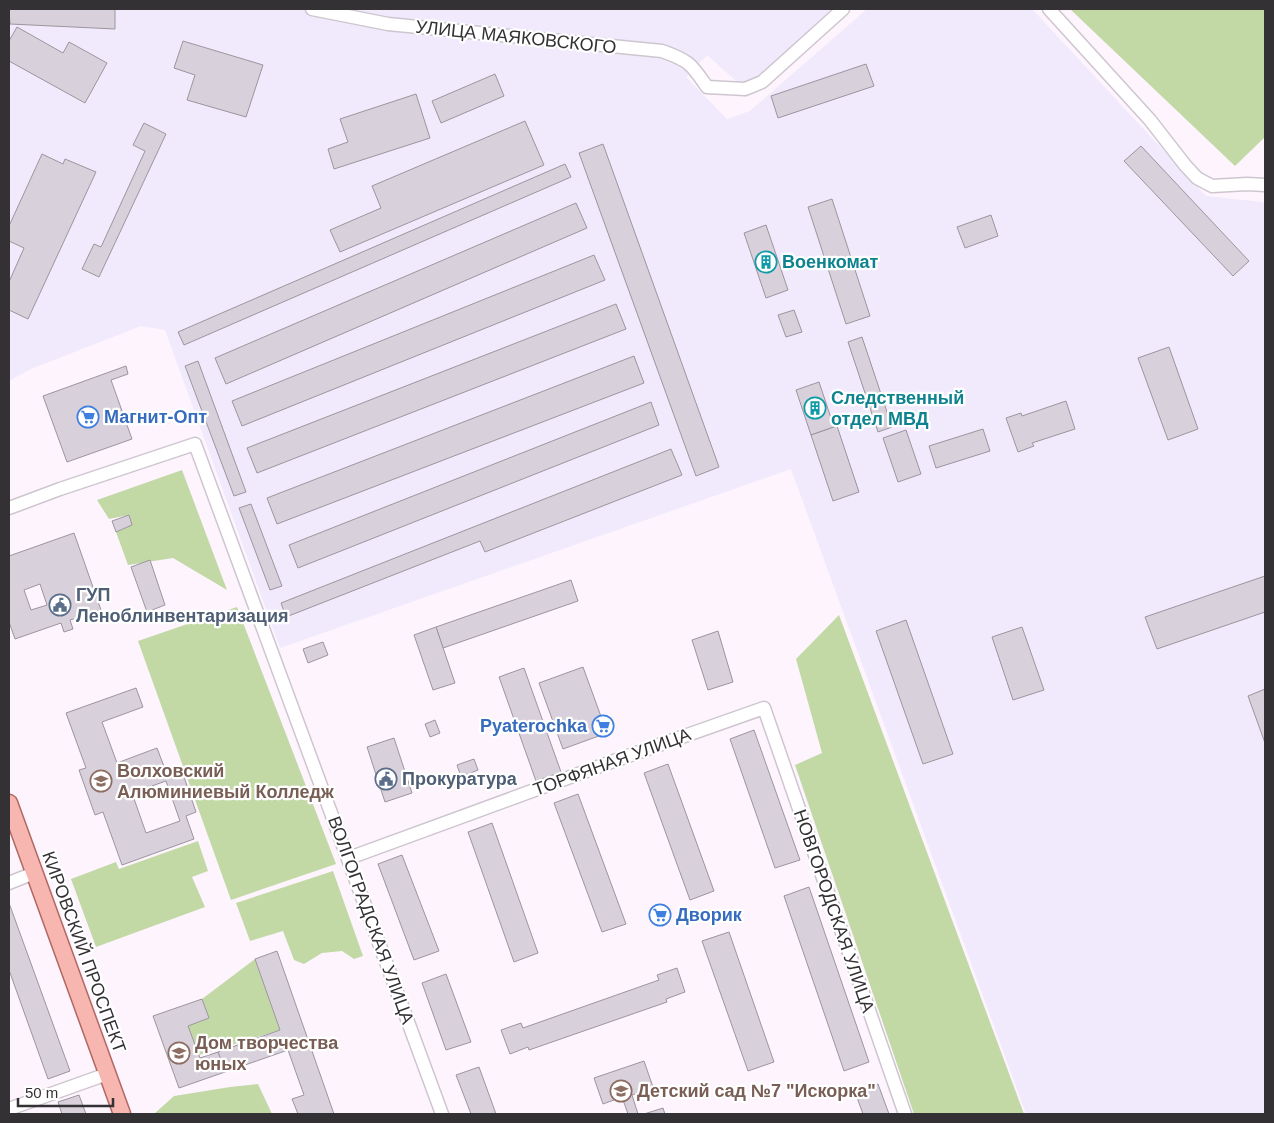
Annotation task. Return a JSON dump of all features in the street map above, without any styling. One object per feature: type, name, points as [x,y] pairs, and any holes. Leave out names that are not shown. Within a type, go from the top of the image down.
[{"type":"main road","name":"КИРОВСКИЙ ПРОСПЕКТ","points":[[9,802],[122,1114]]},
{"type":"street","name":"УЛИЦА МАЯКОВСКОГО","points":[[312,9],[388,24],[662,51],[680,58],[692,66],[707,87],[745,89],[762,82],[843,9]]},
{"type":"street","points":[[1049,9],[1150,120],[1197,178],[1212,186],[1265,185]]},
{"type":"street","name":"ВОЛГОГРАДСКАЯ УЛИЦА","points":[[9,508],[195,444],[442,1114]]},
{"type":"street","name":"ТОРФЯНАЯ УЛИЦА","points":[[349,858],[764,708]]},
{"type":"street","name":"НОВГОРОДСКАЯ УЛИЦА","points":[[764,708],[905,1114]]},
{"type":"street","points":[[9,883],[34,874]]},
{"type":"street","points":[[9,1109],[107,1074]]},
{"type":"shaded area","points":[[9,9],[839,9],[745,89],[707,55],[686,77],[727,119],[750,111],[867,9],[1032,9],[1206,196],[1263,202],[1265,208],[1265,1114],[1026,1114],[791,469],[280,648],[165,330],[141,326],[31,369],[9,381]]},
{"type":"green space","points":[[1070,9],[1265,9],[1265,137],[1235,166]]},
{"type":"green space","points":[[182,470],[227,590],[173,558],[128,565],[116,532],[132,525],[129,515],[109,519],[97,500]]},
{"type":"green space","points":[[237,607],[336,864],[231,900],[138,641]]},
{"type":"green space","points":[[839,615],[1024,1114],[914,1114],[795,765],[822,753],[796,659]]},
{"type":"green space","points":[[198,841],[208,871],[192,877],[205,907],[96,947],[71,879],[116,862],[119,869]]},
{"type":"green space","points":[[333,871],[363,956],[354,959],[342,951],[322,953],[304,964],[294,960],[283,931],[250,941],[236,903]]},
{"type":"green space","points":[[255,959],[280,1030],[199,1055],[188,1026],[209,1018],[202,999]]},
{"type":"green space","points":[[258,1084],[272,1114],[154,1114],[174,1096]]},
{"type":"building","points":[[9,9],[115,9],[115,29],[10,24]]},
{"type":"building","points":[[17,27],[63,53],[69,42],[107,63],[85,103],[9,61],[9,41]]},
{"type":"building","points":[[183,41],[263,65],[246,117],[187,100],[195,75],[174,68]]},
{"type":"building","points":[[866,64],[874,86],[778,118],[771,96]]},
{"type":"building","points":[[495,74],[504,96],[441,123],[432,101]]},
{"type":"building","points":[[416,94],[430,138],[334,169],[328,149],[348,142],[340,119]]},
{"type":"building","points":[[525,121],[544,165],[340,252],[330,230],[381,208],[372,186]]},
{"type":"building","points":[[144,123],[166,134],[99,277],[82,269],[94,244],[101,247],[145,151],[133,145]]},
{"type":"building","points":[[603,144],[719,467],[696,476],[579,153]]},
{"type":"building","points":[[1141,146],[1249,261],[1233,276],[1124,161]]},
{"type":"building","points":[[42,154],[63,164],[65,159],[96,172],[28,319],[9,310],[9,282],[24,248],[9,241],[9,226]]},
{"type":"building","points":[[565,164],[571,177],[184,345],[178,332]]},
{"type":"building","points":[[832,199],[870,316],[846,324],[808,207]]},
{"type":"building","points":[[576,203],[587,228],[226,384],[215,358]]},
{"type":"building","points":[[991,215],[998,236],[965,248],[957,227]]},
{"type":"building","name":"Военкомат","points":[[766,225],[788,290],[766,298],[744,233]]},
{"type":"building","points":[[594,255],[605,280],[242,426],[232,401]]},
{"type":"building","points":[[616,304],[626,329],[257,473],[247,448]]},
{"type":"building","points":[[794,310],[802,332],[786,337],[778,315]]},
{"type":"building","points":[[862,337],[892,427],[878,432],[848,342]]},
{"type":"building","points":[[1169,347],[1198,429],[1168,440],[1138,358]]},
{"type":"building","points":[[634,356],[644,383],[277,524],[267,498]]},
{"type":"building","points":[[198,361],[246,492],[234,496],[185,366]]},
{"type":"building","name":"Магнит-Опт","points":[[126,366],[128,374],[111,380],[132,439],[67,462],[43,396]]},
{"type":"building","name":"Следственный отдел МВД","points":[[819,382],[834,427],[811,435],[796,390]]},
{"type":"building","points":[[1066,401],[1075,429],[1032,443],[1034,446],[1018,452],[1006,418],[1021,413],[1022,416]]},
{"type":"building","points":[[651,402],[659,425],[298,568],[289,545]]},
{"type":"building","points":[[837,426],[859,492],[833,501],[811,435]]},
{"type":"building","points":[[983,429],[990,451],[936,468],[929,446]]},
{"type":"building","points":[[906,430],[921,474],[898,482],[883,438]]},
{"type":"building","points":[[671,449],[682,475],[485,552],[480,541],[286,617],[281,603]]},
{"type":"building","points":[[251,504],[282,586],[270,590],[239,508]]},
{"type":"building","points":[[129,515],[132,525],[116,532],[112,521]]},
{"type":"building","points":[[74,533],[101,610],[70,620],[73,629],[64,632],[61,623],[15,639],[9,622],[9,556]],"holes":[[[40,584],[47,605],[31,610],[24,590]]]},
{"type":"building","points":[[150,560],[165,605],[147,612],[131,567]]},
{"type":"building","points":[[1265,576],[1265,612],[1157,649],[1145,617]]},
{"type":"building","points":[[571,580],[578,601],[443,648],[436,627]]},
{"type":"building","points":[[906,620],[953,754],[923,764],[876,631]]},
{"type":"building","points":[[436,627],[455,683],[433,690],[414,635]]},
{"type":"building","points":[[1022,627],[1044,690],[1013,700],[992,637]]},
{"type":"building","points":[[718,631],[733,682],[708,690],[692,640]]},
{"type":"building","points":[[323,642],[328,655],[308,663],[303,649]]},
{"type":"building","points":[[583,667],[607,733],[563,749],[539,683]]},
{"type":"building","points":[[524,668],[561,772],[536,781],[499,677]]},
{"type":"building","points":[[136,688],[143,707],[102,722],[117,763],[157,748],[168,777],[182,771],[196,812],[186,816],[194,839],[122,865],[103,812],[95,815],[79,770],[86,768],[66,713]],"holes":[[[166,781],[180,821],[146,833],[132,793]]]},
{"type":"building","points":[[1265,689],[1265,743],[1248,696]]},
{"type":"building","points":[[435,720],[440,733],[430,737],[425,724]]},
{"type":"building","points":[[754,730],[800,860],[775,868],[730,739]]},
{"type":"building","points":[[394,738],[412,793],[385,802],[367,747]]},
{"type":"building","points":[[474,759],[478,770],[461,777],[457,765]]},
{"type":"building","points":[[668,764],[714,891],[690,900],[644,773]]},
{"type":"building","points":[[578,794],[626,924],[602,932],[554,803]]},
{"type":"building","points":[[492,823],[538,953],[514,962],[468,832]]},
{"type":"building","points":[[402,855],[439,951],[414,960],[378,864]]},
{"type":"building","points":[[809,887],[869,1062],[844,1071],[784,896]]},
{"type":"building","points":[[9,903],[70,1071],[48,1079],[9,970]]},
{"type":"building","points":[[729,932],[774,1062],[748,1071],[702,941]]},
{"type":"building","points":[[277,951],[334,1114],[298,1114],[292,1099],[304,1095],[288,1050],[225,1072],[218,1052],[280,1030],[255,959]]},
{"type":"building","points":[[677,968],[685,992],[666,999],[667,1002],[529,1050],[528,1047],[510,1054],[501,1030],[521,1023],[523,1028],[659,980],[657,975]]},
{"type":"building","points":[[446,974],[471,1042],[446,1050],[422,983]]},
{"type":"building","points":[[202,999],[209,1018],[188,1026],[200,1058],[218,1052],[225,1072],[179,1088],[153,1016]]},
{"type":"building","name":"Детский cад №7 \"Искорка\"","points":[[644,1061],[653,1087],[632,1095],[638,1114],[628,1114],[622,1097],[603,1104],[594,1078]]},
{"type":"building","points":[[479,1067],[496,1114],[471,1114],[456,1075]]},
{"type":"building","points":[[878,1084],[889,1114],[863,1114],[855,1092]]},
{"type":"building","points":[[79,1095],[86,1114],[62,1114],[58,1102]]},
{"type":"building","name":"Детский cад №7 \"Искорка\"","points":[[663,1108],[665,1114],[644,1114]]},
{"type":"place","name":"Военкомат","points":[[766,262]]},
{"type":"place","name":"Следственный отдел МВД","points":[[815,408]]},
{"type":"place","name":"Магнит-Опт","points":[[88,417]]},
{"type":"place","name":"ГУП Леноблинвентаризация","points":[[60,605]]},
{"type":"place","name":"Pyaterochka","points":[[603,726]]},
{"type":"place","name":"Прокуратура","points":[[386,779]]},
{"type":"place","name":"Волховский Алюминиевый Колледж","points":[[101,781]]},
{"type":"place","name":"Дворик","points":[[660,915]]},
{"type":"place","name":"Дом творчества юных","points":[[179,1053]]},
{"type":"place","name":"Детский cад №7 \"Искорка\"","points":[[621,1091]]}]
